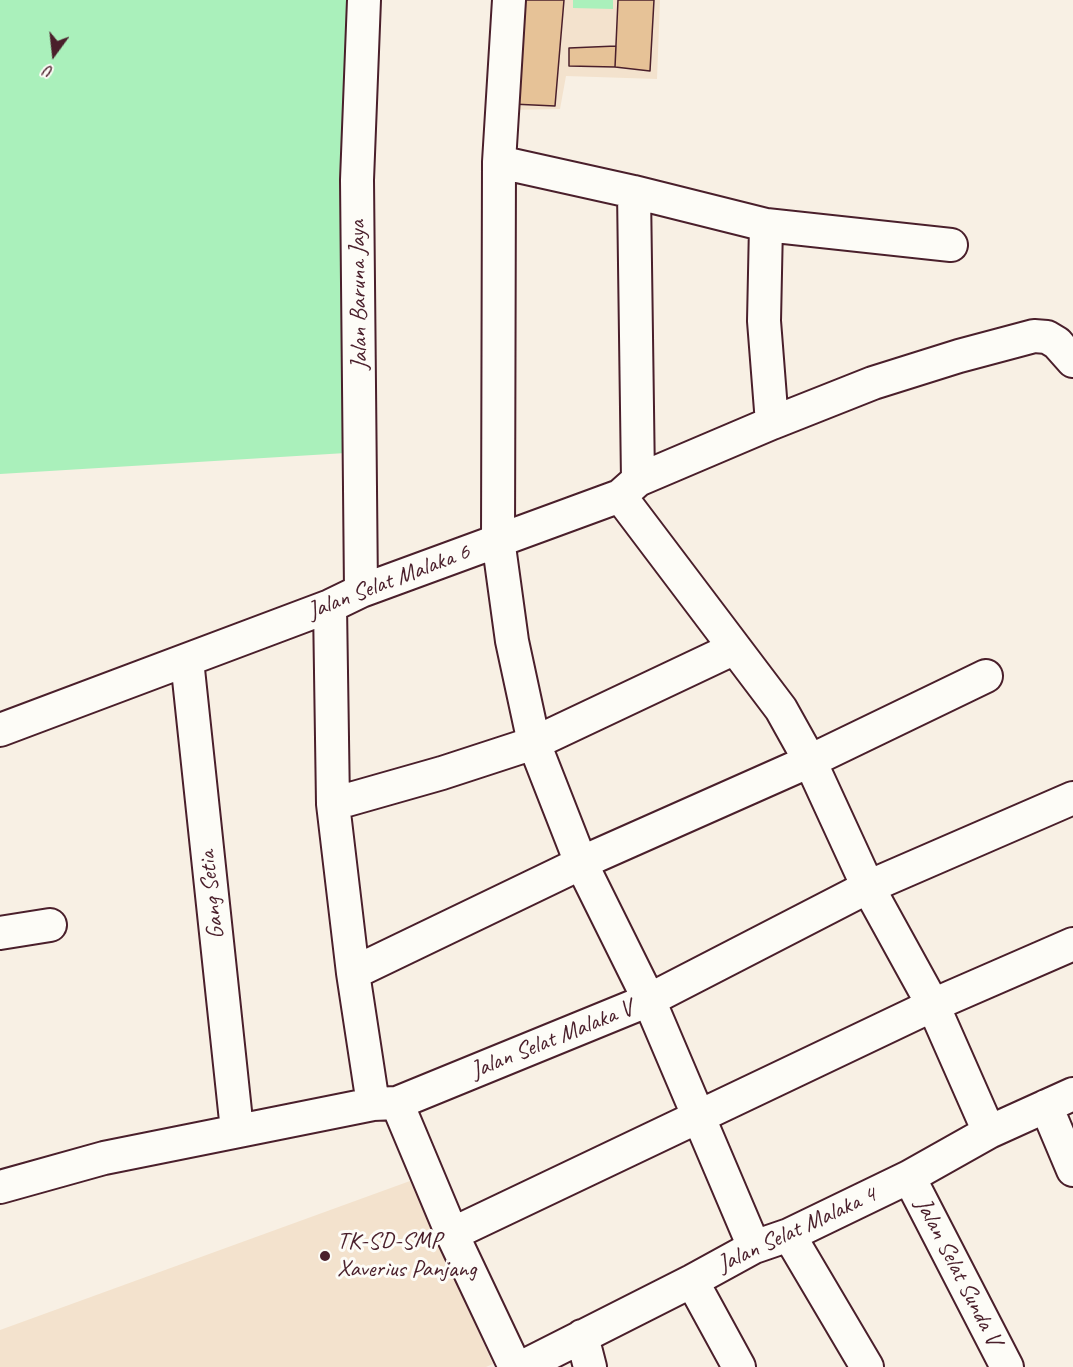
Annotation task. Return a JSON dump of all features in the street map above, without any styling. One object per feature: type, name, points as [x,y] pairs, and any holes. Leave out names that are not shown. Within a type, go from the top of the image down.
[{"type":"street","name":"Jalan Baruna Jaya","points":[[361,591],[357,180],[364,0]]},
{"type":"street","points":[[509,0],[499,162],[498,539],[512,641],[534,743],[581,863],[649,1000],[754,1247]]},
{"type":"street","points":[[499,162],[634,192],[766,225],[951,245]]},
{"type":"street","points":[[634,192],[629,488],[735,648],[781,709],[810,761],[868,887],[933,1005],[990,1132]]},
{"type":"street","points":[[766,225],[764,321],[772,423]]},
{"type":"street","name":"Jalan Selat Malaka 6","points":[[0,730],[330,606],[361,591],[629,488],[772,423],[873,383],[959,356],[1034,336],[1047,337],[1057,343],[1073,361]]},
{"type":"street","points":[[330,606],[333,804],[353,973],[385,1104],[452,1234],[515,1367]]},
{"type":"street","points":[[333,804],[442,773],[534,743],[735,648]]},
{"type":"street","name":"Gang Setia","points":[[187,660],[237,1130]]},
{"type":"street","points":[[353,973],[581,863],[810,761],[986,676]]},
{"type":"street","name":"Jalan Selat Malaka V","points":[[0,1187],[104,1158],[237,1130],[385,1104],[649,1000],[868,887],[1073,798]]},
{"type":"street","points":[[0,933],[50,925]]},
{"type":"street","points":[[452,1234],[933,1005],[1073,944]]},
{"type":"street","points":[[1059,1100],[1073,1170]]},
{"type":"street","name":"Jalan Selat Malaka 4","points":[[522,1367],[693,1281],[754,1247],[789,1235],[909,1177],[990,1132],[1059,1100]]},
{"type":"street","name":"Jalan Selat Sunda V","points":[[909,1177],[1007,1367]]},
{"type":"street","points":[[789,1235],[867,1367]]},
{"type":"street","points":[[693,1281],[739,1367]]},
{"type":"street","points":[[582,1336],[590,1367]]},
{"type":"shaded area","points":[[516,0],[660,0],[657,79],[566,76],[560,109],[510,110]]},
{"type":"shaded area","name":"TK-SD-SMP Xaverius Panjang","points":[[410,1181],[493,1364],[486,1367],[0,1367],[0,1330]]},
{"type":"green space","points":[[0,0],[358,0],[346,453],[0,474]]},
{"type":"green space","points":[[573,0],[613,0],[613,9],[573,8]]},
{"type":"building","points":[[521,0],[564,0],[555,106],[512,104]]},
{"type":"building","points":[[618,0],[654,0],[650,71],[615,67]]},
{"type":"building","points":[[616,46],[615,67],[569,66],[569,48]]},
{"type":"place","name":"TK-SD-SMP Xaverius Panjang","points":[[325,1256]]}]
